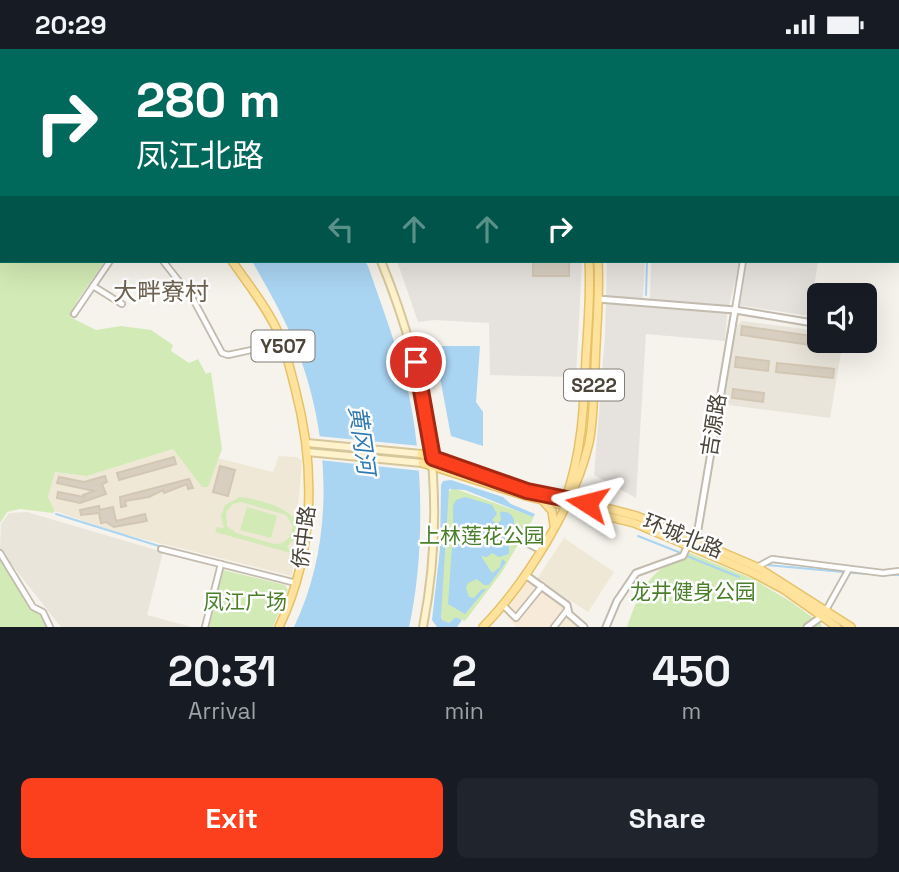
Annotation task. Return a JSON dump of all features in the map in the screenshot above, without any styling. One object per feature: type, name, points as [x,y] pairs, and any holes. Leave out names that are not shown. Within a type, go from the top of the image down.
[{"type":"main road","name":"Y507","points":[[233,263],[260,300],[278,333],[305,425],[307,443]]},
{"type":"main road","points":[[382,263],[410,336],[422,387],[433,462],[433,544],[423,627]]},
{"type":"main road","name":"S222","points":[[566,503],[583,424],[593,316],[598,299],[594,264]]},
{"type":"main road","name":"S222","points":[[482,627],[500,609],[554,527],[584,461],[590,434],[594,264]]},
{"type":"main road","points":[[307,443],[421,454]]},
{"type":"main road","name":"侨中路","points":[[279,627],[297,583],[309,519],[307,443]]},
{"type":"main road","points":[[307,452],[422,463]]},
{"type":"main road","name":"环城北路","points":[[421,454],[433,462],[540,497],[619,517],[757,567],[824,613],[837,627]]},
{"type":"main road","name":"环城北路","points":[[422,463],[433,462]]},
{"type":"main road","points":[[554,527],[552,511],[540,497],[560,491],[572,476]]},
{"type":"main road","name":"环城北路","points":[[691,541],[851,627]]},
{"type":"street","points":[[74,314],[109,263]]},
{"type":"street","points":[[165,263],[193,299],[222,353],[228,355],[285,342]]},
{"type":"street","points":[[734,310],[743,263]]},
{"type":"street","points":[[93,286],[122,304]]},
{"type":"street","points":[[598,299],[734,310],[807,322]]},
{"type":"street","name":"吉源路","points":[[691,541],[734,310]]},
{"type":"street","points":[[522,540],[539,549]]},
{"type":"street","points":[[606,627],[617,601],[636,573],[683,556],[691,541]]},
{"type":"street","points":[[161,549],[297,583]]},
{"type":"street","points":[[0,553],[33,607],[43,612],[50,627]]},
{"type":"street","points":[[757,567],[772,559],[883,573],[899,571]]},
{"type":"street","points":[[205,627],[220,564]]},
{"type":"street","points":[[807,627],[824,613],[849,569]]},
{"type":"street","points":[[527,576],[567,605],[569,614],[584,627]]},
{"type":"street","points":[[505,607],[516,618],[542,586]]},
{"type":"street","points":[[554,627],[568,609]]},
{"type":"shaded area","points":[[398,263],[582,263],[576,377],[490,375],[489,323],[434,320],[418,322]]},
{"type":"shaded area","points":[[607,263],[645,263],[643,298],[650,299],[651,263],[740,263],[727,314],[725,341],[646,334],[636,498],[594,475],[605,336]]},
{"type":"shaded area","points":[[744,263],[818,263],[815,283],[807,283],[807,316],[738,305]]},
{"type":"shaded area","points":[[742,321],[807,329],[807,353],[841,353],[830,418],[720,404],[735,327]]},
{"type":"shaded area","points":[[173,449],[202,487],[207,487],[218,458],[273,472],[279,456],[297,457],[302,461],[292,576],[119,533],[55,511],[48,497],[55,472],[87,476]]},
{"type":"shaded area","points":[[27,512],[163,552],[147,615],[192,627],[61,627],[0,550],[1,524],[9,513]]},
{"type":"shaded area","points":[[564,538],[614,572],[588,612],[537,579]]},
{"type":"shaded area","points":[[527,576],[567,605],[569,614],[584,627],[516,627],[502,610]]},
{"type":"green space","points":[[0,263],[104,263],[77,301],[70,317],[96,330],[121,326],[151,330],[173,345],[171,351],[189,363],[198,359],[206,374],[211,372],[222,449],[208,487],[202,487],[173,449],[87,476],[55,472],[48,497],[55,511],[53,513],[20,509],[7,512],[0,523]]},
{"type":"green space","name":"上林莲花公园","points":[[453,488],[534,517],[502,572],[465,621],[456,617],[449,623],[442,620],[440,608],[448,492]]},
{"type":"green space","points":[[240,497],[262,501],[286,511],[298,527],[296,536],[286,547],[292,549],[291,553],[215,532],[217,527],[224,528],[221,516],[225,505]],"holes":[[[241,502],[286,515],[293,526],[289,538],[274,544],[236,533],[227,526],[226,512],[233,504]]]},
{"type":"green space","points":[[247,507],[277,516],[271,538],[240,530]]},
{"type":"green space","name":"龙井健身公园","points":[[690,553],[753,579],[793,603],[822,627],[627,627],[636,603],[649,581],[661,569]]},
{"type":"green space","points":[[0,557],[31,608],[42,616],[47,627],[0,627]]},
{"type":"green space","name":"凤江广场","points":[[223,570],[285,585],[288,590],[273,627],[209,627]]},
{"type":"water","name":"黄冈河","points":[[253,263],[366,263],[368,266],[402,368],[416,441],[420,537],[409,627],[294,627],[308,591],[318,553],[323,514],[323,474],[312,395],[281,314]]},
{"type":"water","points":[[434,346],[480,346],[476,402],[483,412],[483,446],[451,436]]},
{"type":"water","points":[[451,480],[503,497],[511,504],[535,514],[533,517],[465,490],[449,489],[441,616],[442,620],[449,623],[456,617],[462,620],[457,627],[437,627],[432,620],[440,549],[441,485],[443,481]]},
{"type":"water","name":"上林莲花公园","points":[[465,497],[492,505],[497,514],[492,520],[497,524],[501,520],[500,512],[504,512],[511,514],[514,524],[512,531],[507,531],[505,537],[509,542],[509,554],[499,557],[492,553],[487,557],[481,556],[492,573],[500,567],[502,559],[506,562],[489,585],[484,585],[477,579],[468,583],[466,588],[469,597],[474,598],[482,589],[486,589],[465,614],[448,604],[452,547],[458,544],[459,534],[453,531],[453,506],[456,500]]},
{"type":"pier","points":[[317,436],[421,446],[422,471],[319,460]]},
{"type":"building","points":[[533,263],[569,263],[569,276],[533,276]]},
{"type":"building","points":[[742,326],[807,335],[807,345],[741,335]]},
{"type":"building","points":[[736,357],[769,361],[768,371],[735,367]]},
{"type":"building","points":[[777,363],[834,369],[833,378],[776,372]]},
{"type":"building","points":[[733,389],[764,393],[763,402],[732,398]]},
{"type":"building","points":[[174,457],[176,464],[119,480],[117,473]]},
{"type":"building","points":[[220,466],[235,470],[228,496],[213,492]]},
{"type":"building","points":[[105,476],[107,482],[102,484],[106,494],[80,503],[57,498],[58,492],[84,497],[83,495],[94,491],[57,483],[59,477],[84,482]]},
{"type":"building","points":[[189,479],[193,488],[188,489],[187,484],[164,493],[163,490],[149,497],[125,501],[126,506],[121,507],[120,497]]},
{"type":"building","points":[[99,506],[100,510],[113,507],[116,521],[145,514],[147,521],[114,527],[106,522],[101,523],[99,513],[81,515],[80,510]]},
{"type":"waterway","points":[[646,295],[647,263]]},
{"type":"waterway","points":[[56,514],[162,547]]},
{"type":"waterway","points":[[638,536],[681,553]]},
{"type":"waterway","points":[[687,556],[739,577]]},
{"type":"waterway","points":[[225,563],[290,579]]},
{"type":"waterway","points":[[767,565],[843,572]]},
{"type":"waterway","points":[[852,573],[899,575]]},
{"type":"district","name":"大畔寮村","points":[[161,292]]},
{"type":"route","points":[[416,362],[433,458],[527,491],[587,503]]}]
